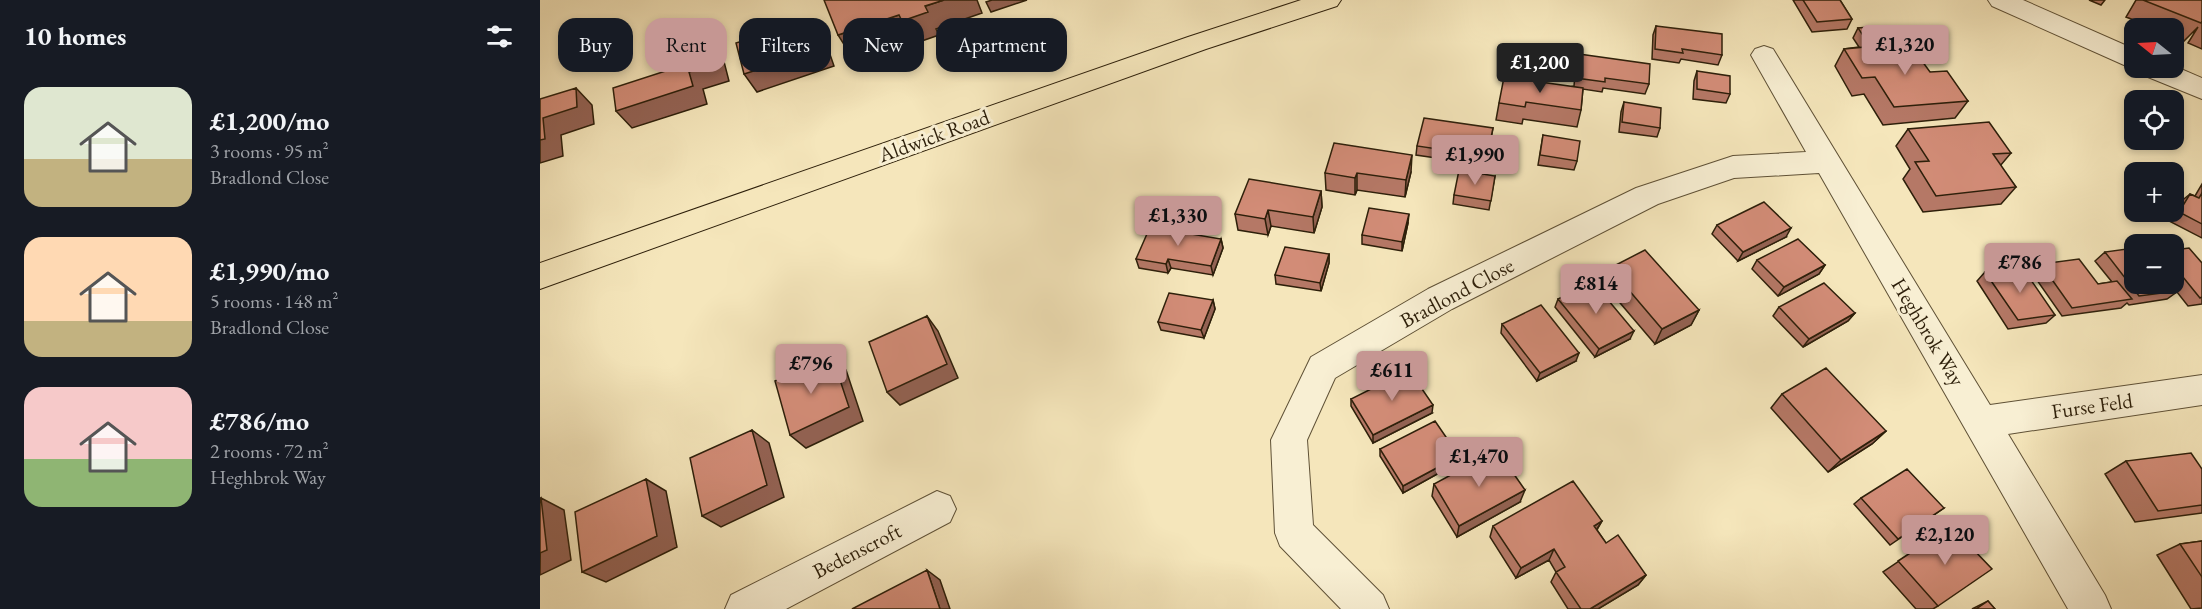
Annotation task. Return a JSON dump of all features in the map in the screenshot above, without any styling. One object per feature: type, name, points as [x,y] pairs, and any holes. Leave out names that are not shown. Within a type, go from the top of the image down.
[{"type":"main road","name":"Aldwick Road","points":[[540,276],[1175,51],[1328,0]]},
{"type":"street","points":[[2001,0],[2124,55]]},
{"type":"street","name":"Heghbrok Way","points":[[1764,55],[2091,609]]},
{"type":"street","points":[[2176,78],[2202,89]]},
{"type":"street","name":"Bradlond Close","points":[[1369,609],[1294,533],[1288,440],[1323,368],[1440,299],[1647,196],[1733,167],[1827,162]]},
{"type":"street","name":"Furse Feld","points":[[1982,422],[2202,390]]},
{"type":"street","name":"Bedenscroft","points":[[745,609],[938,509]]},
{"type":"building","points":[[824,0],[944,0],[925,6],[928,12],[911,18],[900,18],[899,15],[890,18],[843,18],[843,33],[838,35]]},
{"type":"building","points":[[1803,0],[1840,0],[1852,19],[1817,22]]},
{"type":"building","points":[[2143,0],[2202,0],[2202,21],[2201,23]]},
{"type":"building","points":[[1656,26],[1722,34],[1722,55],[1682,49],[1683,53],[1655,49]]},
{"type":"building","points":[[1885,26],[1895,41],[1868,43],[1858,28]]},
{"type":"building","points":[[1909,43],[1930,72],[1947,71],[1968,101],[1894,107],[1875,77],[1862,78],[1844,49]]},
{"type":"building","points":[[1579,54],[1650,64],[1649,84],[1605,78],[1605,82],[1576,78]]},
{"type":"building","points":[[1697,71],[1730,76],[1730,94],[1697,89]]},
{"type":"building","points":[[663,72],[689,72],[693,86],[616,111],[613,88]]},
{"type":"building","points":[[1504,77],[1583,88],[1581,110],[1526,102],[1525,107],[1499,103]]},
{"type":"building","points":[[576,88],[577,107],[543,118],[545,139],[540,140],[540,99]]},
{"type":"building","points":[[1624,102],[1661,108],[1660,128],[1622,122]]},
{"type":"building","points":[[1424,118],[1493,128],[1488,152],[1445,145],[1444,150],[1417,146]]},
{"type":"building","points":[[1989,122],[2011,153],[1993,154],[2016,187],[1936,196],[1915,162],[1929,161],[1908,129]]},
{"type":"building","points":[[1543,135],[1580,141],[1577,161],[1540,155]]},
{"type":"building","points":[[1334,143],[1412,155],[1406,180],[1357,173],[1355,178],[1325,173]]},
{"type":"building","points":[[1459,170],[1495,176],[1491,201],[1454,195]]},
{"type":"building","points":[[1249,179],[1321,191],[1313,217],[1268,210],[1265,219],[1235,214]]},
{"type":"building","points":[[2202,193],[2202,224],[2184,215],[2184,204],[2190,194],[2199,198]]},
{"type":"building","points":[[1764,202],[1791,228],[1743,252],[1717,225]]},
{"type":"building","points":[[1369,208],[1409,214],[1402,242],[1362,235]]},
{"type":"building","points":[[1150,227],[1221,239],[1211,266],[1168,259],[1166,264],[1136,259]]},
{"type":"building","points":[[1798,239],[1825,265],[1784,287],[1757,260]]},
{"type":"building","points":[[1285,247],[1329,254],[1320,283],[1275,275]]},
{"type":"building","points":[[2189,248],[2202,263],[2202,297],[2200,298],[2184,278],[2184,249]]},
{"type":"building","points":[[2124,249],[2124,277],[2105,252]]},
{"type":"building","points":[[1645,250],[1699,310],[1662,329],[1610,268]]},
{"type":"building","points":[[2079,259],[2098,284],[2117,281],[2124,289],[2124,294],[2128,294],[2132,299],[2072,308],[2041,264]]},
{"type":"building","points":[[2022,267],[2055,315],[2018,320],[1985,272]]},
{"type":"building","points":[[1593,282],[1634,331],[1599,349],[1558,299]]},
{"type":"building","points":[[1824,283],[1855,313],[1809,339],[1779,307]]},
{"type":"building","points":[[1169,293],[1213,300],[1201,330],[1158,322]]},
{"type":"building","points":[[1541,305],[1579,353],[1540,373],[1502,324]]},
{"type":"building","points":[[927,316],[947,364],[887,392],[869,342]]},
{"type":"building","points":[[832,356],[849,407],[790,435],[775,381]]},
{"type":"building","points":[[1826,368],[1886,431],[1841,460],[1782,394]]},
{"type":"building","points":[[1409,370],[1433,405],[1373,435],[1351,399]]},
{"type":"building","points":[[1435,421],[1459,456],[1403,486],[1380,449]]},
{"type":"building","points":[[752,430],[767,485],[702,516],[690,458]]},
{"type":"building","points":[[1497,450],[1525,490],[1459,526],[1434,484]]},
{"type":"building","points":[[2191,453],[2202,469],[2202,505],[2158,511],[2126,461]]},
{"type":"building","points":[[1907,469],[1944,508],[1898,539],[1861,498]]},
{"type":"building","points":[[646,479],[657,536],[582,572],[575,512]]},
{"type":"building","points":[[1573,481],[1602,521],[1594,526],[1606,543],[1618,535],[1646,575],[1590,609],[1581,609],[1556,572],[1565,567],[1554,549],[1521,568],[1493,526]]},
{"type":"building","points":[[540,499],[547,550],[540,553]]},
{"type":"building","points":[[1951,526],[1992,569],[1938,606],[1898,561]]},
{"type":"building","points":[[2202,541],[2202,577],[2180,544]]},
{"type":"building","points":[[927,570],[940,609],[852,609]]},
{"type":"building","points":[[1988,601],[1995,609],[1976,609]]}]
